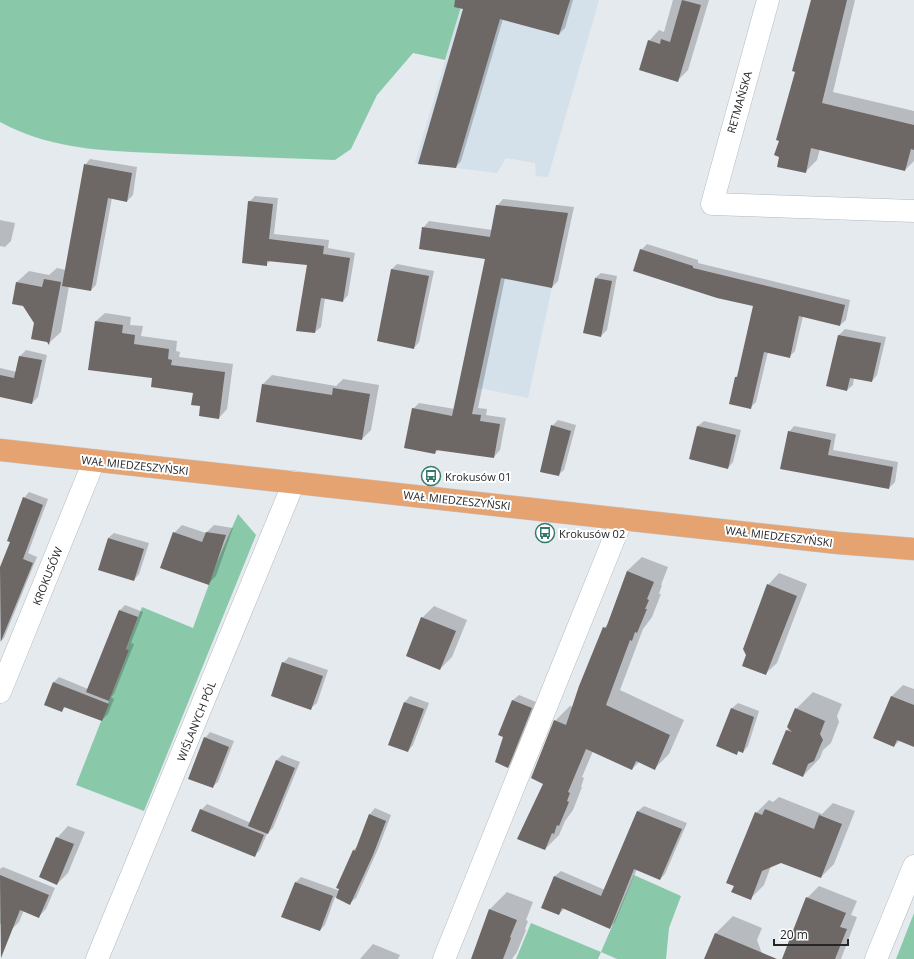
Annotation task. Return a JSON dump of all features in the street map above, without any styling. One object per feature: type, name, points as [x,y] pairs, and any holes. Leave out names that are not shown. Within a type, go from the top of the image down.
[{"type":"main road","name":"WAŁ MIEDZESZYŃSKI","points":[[0,450],[838,543],[914,549]]},
{"type":"street","name":"RETMAŃSKA","points":[[768,0],[712,204],[914,212]]},
{"type":"street","name":"KROKUSÓW","points":[[0,692],[94,461]]},
{"type":"street","name":"WIŚLANYCH PÓL","points":[[97,959],[294,482]]},
{"type":"street","points":[[444,959],[622,519]]},
{"type":"street","points":[[876,959],[914,866]]},
{"type":"shaded area","points":[[463,0],[599,0],[548,177],[536,176],[535,163],[506,158],[497,173],[415,163]]},
{"type":"shaded area","points":[[496,205],[568,213],[528,398],[459,384]]},
{"type":"green space","points":[[0,0],[463,0],[445,60],[413,53],[377,95],[351,149],[335,160],[131,152],[86,148],[64,145],[42,139],[21,132],[0,122]]},
{"type":"green space","points":[[238,514],[256,535],[144,811],[76,785],[129,650],[126,649],[142,607],[193,628],[217,562]]},
{"type":"green space","points":[[634,875],[681,896],[669,928],[666,959],[617,959],[601,952]]},
{"type":"green space","points":[[914,913],[914,959],[896,959]]},
{"type":"green space","points":[[531,923],[601,952],[598,959],[516,959]]},
{"type":"building","points":[[455,0],[570,0],[559,35],[500,19],[456,168],[418,164],[463,9],[454,7]]},
{"type":"building","points":[[682,0],[701,5],[678,82],[639,70],[648,40],[660,44],[661,39],[670,42]]},
{"type":"building","points":[[811,0],[847,0],[822,103],[914,125],[914,150],[911,149],[905,171],[811,148],[806,173],[777,167],[779,157],[774,155],[779,141],[776,140],[795,72],[792,71]]},
{"type":"building","points":[[84,164],[132,173],[127,202],[108,198],[91,291],[62,286]]},
{"type":"building","points":[[248,201],[273,204],[269,239],[324,246],[323,254],[350,258],[343,302],[321,298],[315,333],[296,331],[307,265],[267,261],[267,266],[242,263]]},
{"type":"building","points":[[496,205],[568,213],[552,288],[501,278],[472,414],[481,415],[480,421],[500,424],[494,458],[436,450],[435,454],[404,448],[412,408],[452,416],[485,259],[419,249],[422,227],[490,237]]},
{"type":"building","points":[[640,249],[693,266],[693,268],[845,305],[840,326],[799,316],[790,358],[764,352],[751,409],[729,404],[735,377],[737,377],[753,306],[717,298],[633,271]]},
{"type":"building","points":[[391,269],[429,276],[414,349],[377,341]]},
{"type":"building","points":[[595,278],[612,281],[601,337],[583,333]]},
{"type":"building","points":[[44,279],[61,282],[49,345],[47,342],[31,339],[34,323],[23,306],[12,304],[16,282],[42,287]]},
{"type":"building","points":[[95,321],[123,325],[122,333],[135,335],[134,344],[169,349],[168,359],[172,360],[171,365],[225,372],[219,419],[199,416],[200,406],[191,405],[193,393],[151,387],[152,378],[88,370]]},
{"type":"building","points":[[838,335],[881,343],[872,382],[850,378],[847,391],[826,386]]},
{"type":"building","points":[[19,356],[42,360],[32,404],[0,397],[0,375],[14,378]]},
{"type":"building","points":[[262,384],[332,395],[333,388],[370,394],[362,440],[256,422]]},
{"type":"building","points":[[551,425],[571,431],[559,476],[540,472]]},
{"type":"building","points":[[697,426],[736,435],[728,469],[689,459]]},
{"type":"building","points":[[788,431],[831,440],[828,455],[893,467],[889,489],[780,469]]},
{"type":"building","points":[[23,497],[43,505],[23,559],[33,563],[1,641],[0,567],[10,542],[7,541]]},
{"type":"building","points":[[173,532],[202,542],[206,532],[226,535],[209,585],[160,568]]},
{"type":"building","points":[[108,538],[144,549],[134,581],[98,570]]},
{"type":"building","points":[[627,571],[654,582],[647,599],[649,600],[645,609],[647,609],[637,633],[635,632],[632,641],[630,640],[606,705],[670,735],[655,770],[636,761],[632,770],[586,749],[568,792],[570,793],[567,801],[569,802],[559,826],[557,825],[554,834],[552,833],[545,850],[517,839],[543,784],[531,778],[554,720],[566,725],[579,686],[603,627],[606,628]]},
{"type":"building","points":[[767,584],[797,596],[766,675],[742,666],[746,655],[743,649]]},
{"type":"building","points":[[119,610],[138,617],[126,649],[129,650],[109,701],[86,692]]},
{"type":"building","points":[[421,617],[456,631],[440,670],[406,656]]},
{"type":"building","points":[[282,662],[323,676],[311,710],[271,696]]},
{"type":"building","points":[[53,682],[109,704],[102,721],[64,707],[62,712],[44,705]]},
{"type":"building","points":[[891,696],[914,705],[914,747],[897,740],[894,747],[873,738]]},
{"type":"building","points":[[512,700],[532,708],[508,768],[495,762],[503,737],[498,735]]},
{"type":"building","points":[[404,702],[424,709],[408,752],[388,745]]},
{"type":"building","points":[[731,708],[754,717],[743,753],[738,751],[737,755],[716,746]]},
{"type":"building","points":[[795,708],[825,721],[820,734],[823,740],[814,761],[808,764],[803,777],[772,764],[786,730],[792,732],[787,727]]},
{"type":"building","points":[[204,737],[229,747],[213,788],[188,779]]},
{"type":"building","points":[[276,760],[295,768],[268,834],[248,826]]},
{"type":"building","points":[[200,809],[264,835],[255,857],[191,831]]},
{"type":"building","points":[[765,809],[814,829],[819,815],[842,824],[821,878],[781,863],[762,871],[751,900],[731,892],[734,886],[726,883],[755,812],[762,815]]},
{"type":"building","points":[[637,811],[682,829],[660,880],[634,869],[610,929],[562,908],[559,915],[541,908],[554,876],[601,896]]},
{"type":"building","points":[[369,814],[386,821],[373,855],[350,905],[336,898],[339,889],[336,888],[353,850],[355,851]]},
{"type":"building","points":[[56,837],[74,844],[57,885],[39,877]]},
{"type":"building","points":[[0,875],[49,895],[39,918],[20,910],[1,958]]},
{"type":"building","points":[[295,882],[333,896],[320,931],[281,917]]},
{"type":"building","points":[[806,897],[846,913],[840,927],[847,929],[835,959],[782,959]]},
{"type":"building","points":[[489,909],[517,920],[510,937],[511,938],[503,959],[471,959]]},
{"type":"building","points":[[715,933],[777,959],[704,959]]},
{"type":"place","name":"Krokusów 01","points":[[431,476]]},
{"type":"place","name":"Krokusów 02","points":[[545,533]]}]
